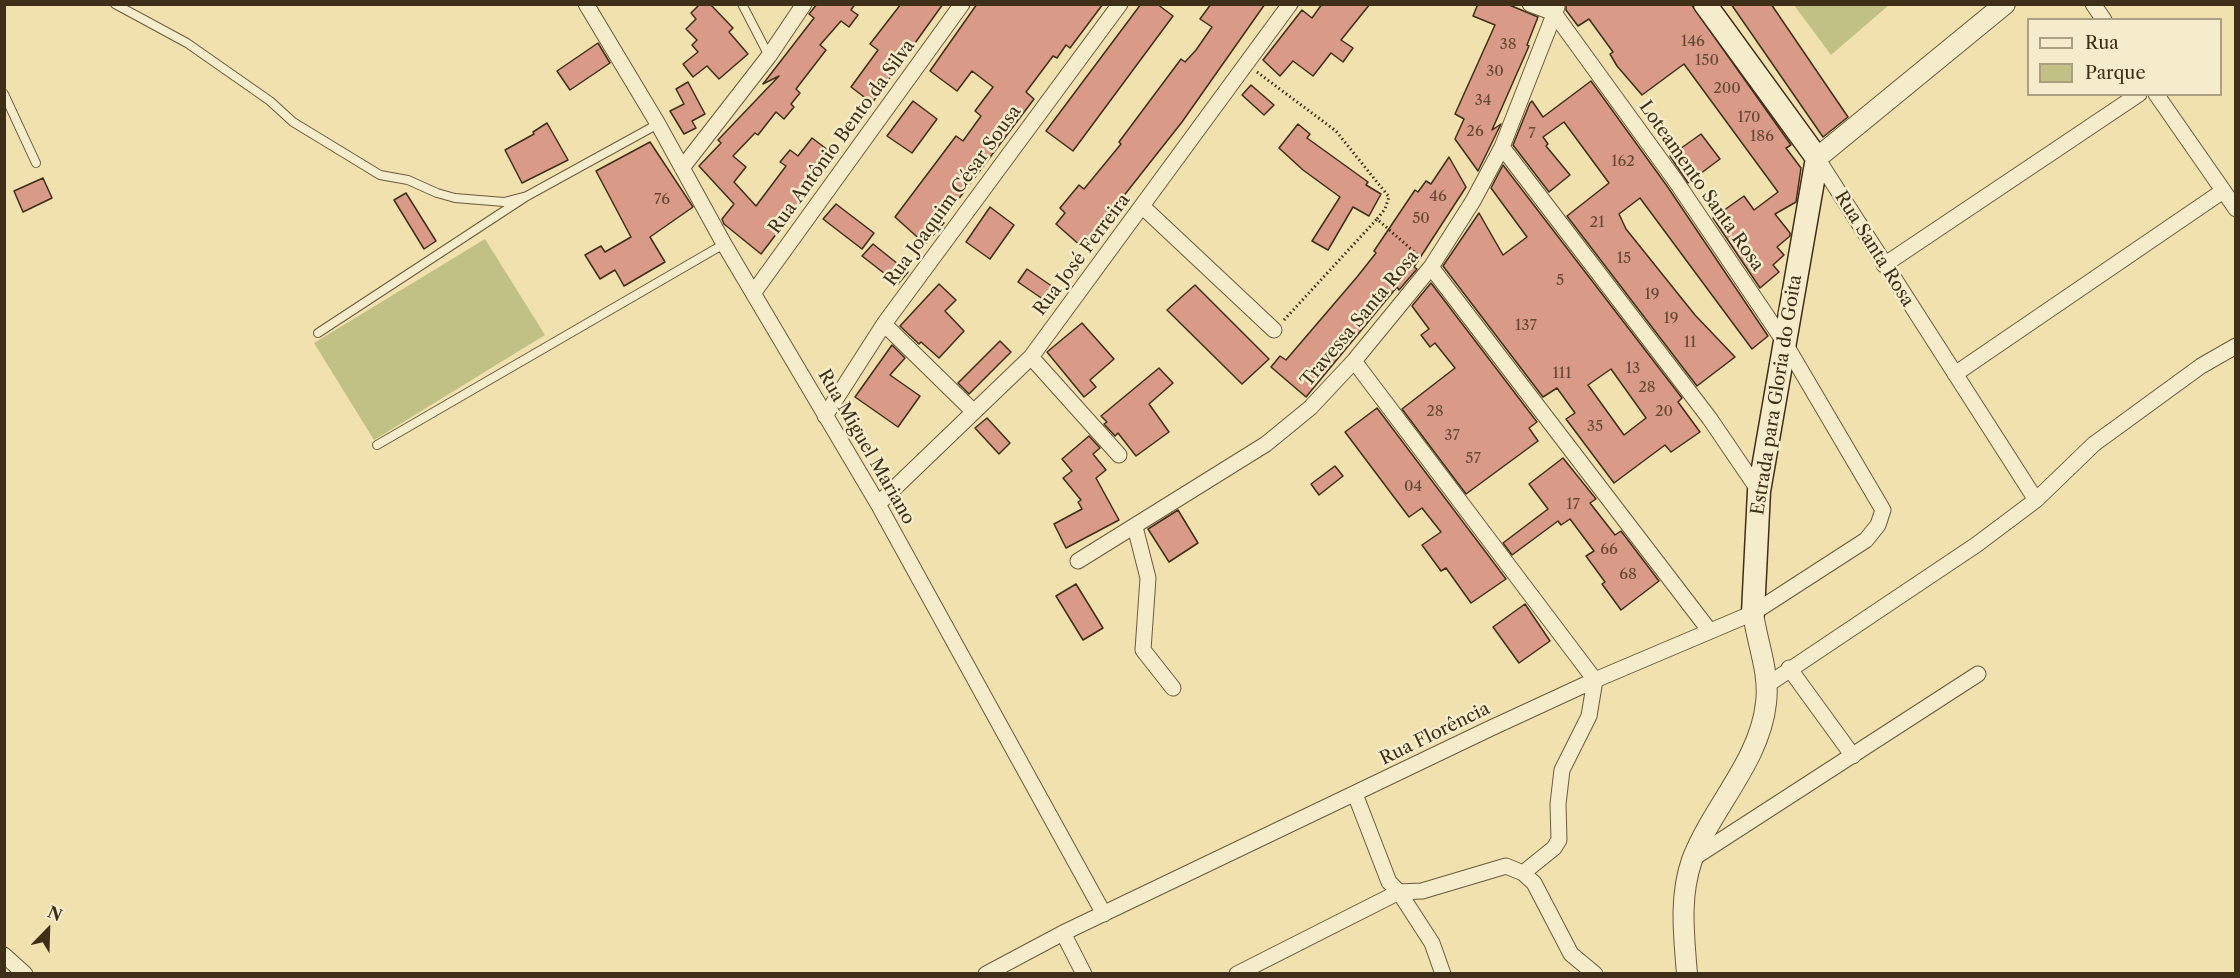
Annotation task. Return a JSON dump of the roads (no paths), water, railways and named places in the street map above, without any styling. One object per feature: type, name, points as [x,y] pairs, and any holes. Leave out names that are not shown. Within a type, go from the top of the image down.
[{"type":"main road","name":"Rua Santa Rosa","points":[[1705,4],[1817,158]]},
{"type":"main road","name":"Estrada para Gloria do Goita","points":[[1753,613],[1759,491],[1783,340],[1817,158]]},
{"type":"street","name":"Rua Miguel Mariano","points":[[586,4],[658,124],[724,244],[878,504],[1104,914]]},
{"type":"street","points":[[682,168],[769,56],[804,4]]},
{"type":"street","name":"Rua Antônio Bento da Silva","points":[[754,292],[962,4]]},
{"type":"street","name":"Rua Joaquim César Sousa","points":[[825,416],[884,324],[1120,4]]},
{"type":"street","name":"Rua José Ferreira","points":[[878,504],[1031,357],[1290,4]]},
{"type":"street","points":[[1530,4],[1556,9]]},
{"type":"street","points":[[1817,158],[2006,4]]},
{"type":"street","points":[[2093,4],[2103,18]]},
{"type":"street","name":"Travessa Santa Rosa","points":[[1078,561],[1266,444],[1310,408],[1354,361],[1431,267],[1502,147],[1556,9]]},
{"type":"street","name":"Loteamento Santa Rosa","points":[[1556,9],[1783,340],[1883,510]]},
{"type":"street","points":[[1884,265],[2136,96]]},
{"type":"street","points":[[2157,96],[2235,209]]},
{"type":"street","points":[[1502,147],[1710,419],[1759,491]]},
{"type":"street","name":"Rua Santa Rosa","points":[[1817,158],[2036,500]]},
{"type":"street","points":[[1955,374],[2223,191]]},
{"type":"street","points":[[1143,207],[1274,330]]},
{"type":"street","points":[[1431,267],[1709,630]]},
{"type":"street","points":[[884,324],[974,412]]},
{"type":"street","points":[[1767,685],[1789,668],[1976,545],[2036,500],[2094,444],[2201,366],[2235,346]]},
{"type":"street","points":[[1031,357],[1119,455]]},
{"type":"street","points":[[1354,361],[1595,680],[1589,716],[1562,770],[1558,804],[1559,840],[1554,848],[1523,873]]},
{"type":"street","name":"Rua Florência","points":[[986,974],[1063,933],[1595,680],[1753,613],[1866,540],[1878,525],[1883,510]]},
{"type":"street","points":[[1135,527],[1148,578],[1143,650],[1173,688]]},
{"type":"street","name":"Estrada para Gloria do Goita","points":[[1687,974],[1683,911],[1685,885],[1692,859],[1749,755],[1761,725],[1767,685],[1753,613]]},
{"type":"street","points":[[1789,668],[1853,756]]},
{"type":"street","points":[[1692,859],[1978,674]]},
{"type":"street","points":[[1355,794],[1389,882],[1399,892],[1431,943],[1443,974]]},
{"type":"street","points":[[1238,974],[1399,892],[1422,891],[1506,866],[1523,873],[1534,883],[1571,954],[1595,974]]},
{"type":"street","points":[[1063,933],[1084,974]]},
{"type":"street","points":[[4,955],[25,974]]},
{"type":"lane","points":[[115,4],[188,43],[270,101],[293,122],[380,175],[408,180],[455,198],[504,202],[527,196]]},
{"type":"lane","points":[[742,4],[769,56]]},
{"type":"lane","points":[[4,94],[36,163]]},
{"type":"lane","points":[[318,333],[527,196],[658,124]]},
{"type":"lane","points":[[377,445],[724,244]]}]
